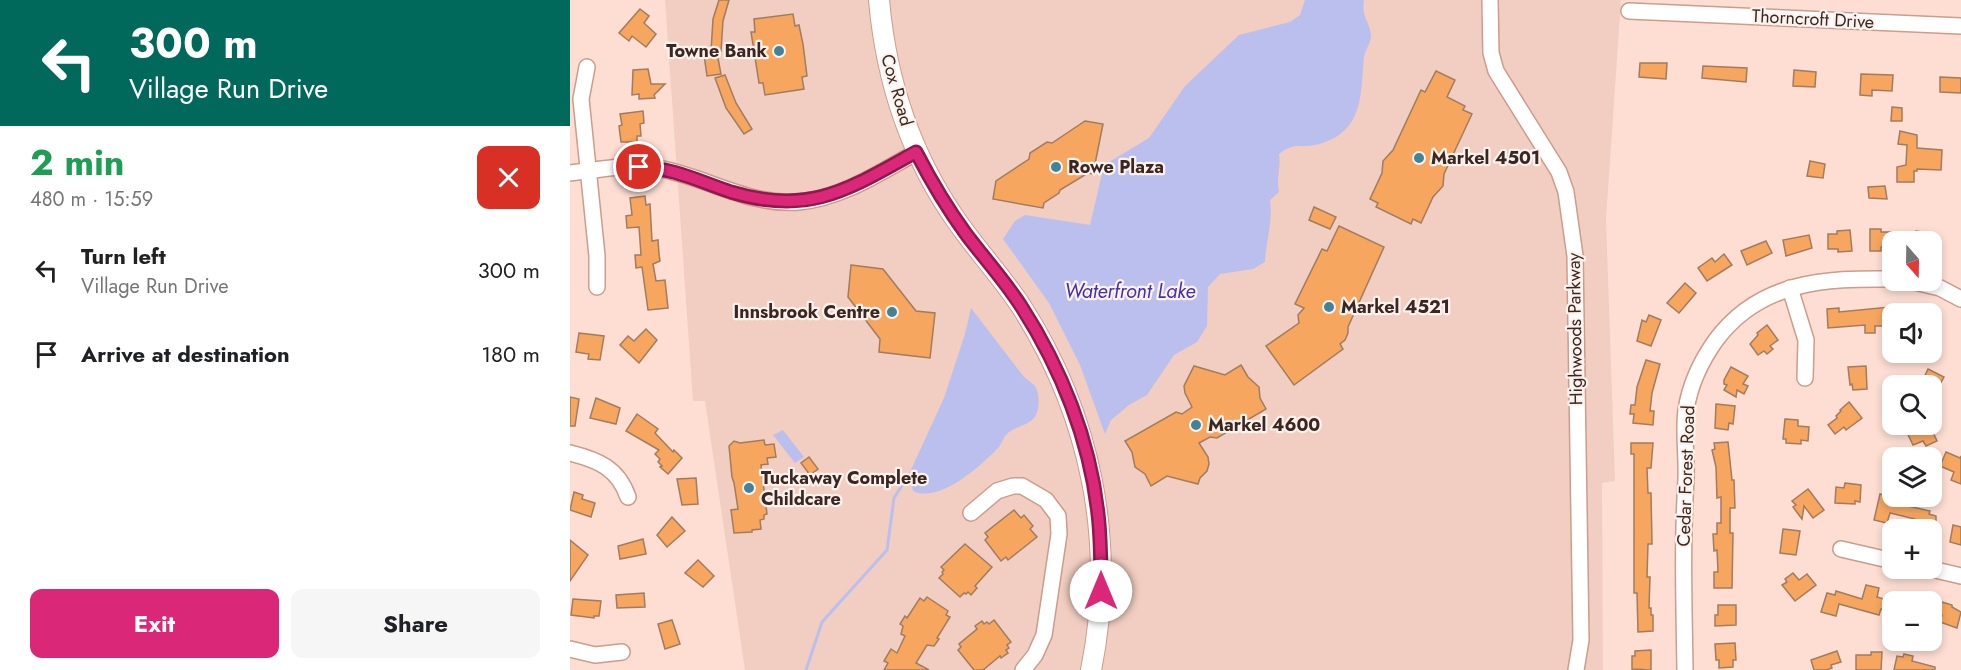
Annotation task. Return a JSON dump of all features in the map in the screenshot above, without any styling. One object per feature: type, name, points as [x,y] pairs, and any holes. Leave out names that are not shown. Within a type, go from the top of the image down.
[{"type":"main road","name":"Cox Road","points":[[879,0],[881,27],[895,95],[916,152],[949,210],[1021,307],[1045,348],[1072,408],[1088,458],[1099,516],[1100,610],[1091,670]]},
{"type":"street","name":"Highwoods Parkway","points":[[1490,4],[1491,53],[1496,70],[1559,172],[1566,192],[1571,219],[1575,256],[1581,640],[1576,670]]},
{"type":"street","name":"Thorncroft Drive","points":[[1629,11],[1961,26]]},
{"type":"street","points":[[586,67],[581,99],[597,256],[597,287]]},
{"type":"street","points":[[570,173],[639,167],[659,168],[762,200],[799,202],[842,192],[916,152]]},
{"type":"street","name":"Cedar Forest Road","points":[[1686,670],[1683,516],[1686,476],[1686,412],[1700,366],[1725,328],[1753,304],[1770,294],[1815,282],[1882,279]]},
{"type":"street","points":[[1790,288],[1806,340],[1805,378]]},
{"type":"street","points":[[1942,289],[1961,299]]},
{"type":"street","points":[[570,453],[584,457],[614,472],[620,479],[628,497]]},
{"type":"street","points":[[971,513],[997,491],[1012,486],[1022,486],[1046,500],[1058,516],[1059,534],[1044,635],[1035,655],[1023,670]]},
{"type":"street","points":[[1841,549],[1882,558]]},
{"type":"street","points":[[1942,572],[1961,576]]},
{"type":"street","points":[[570,649],[595,655],[622,652]]},
{"type":"shaded area","points":[[665,0],[1621,0],[1606,219],[1615,481],[1602,483],[1603,670],[745,670],[705,401],[693,401]]},
{"type":"water","name":"Waterfront Lake","points":[[1305,0],[1364,0],[1364,11],[1371,36],[1364,57],[1359,102],[1352,121],[1336,137],[1325,142],[1309,146],[1294,146],[1279,154],[1279,192],[1270,200],[1270,223],[1265,262],[1253,269],[1220,274],[1208,287],[1207,326],[1197,342],[1174,355],[1147,395],[1129,405],[1111,420],[1105,434],[1080,365],[1049,303],[1003,239],[1015,221],[1025,215],[1090,225],[1104,165],[1149,138],[1185,86],[1239,35],[1290,22],[1300,15]]},
{"type":"water","points":[[971,308],[1024,377],[1037,389],[1037,411],[1031,421],[1009,432],[991,455],[959,481],[947,488],[923,494],[913,491],[909,474],[944,398]]},
{"type":"water","points":[[783,430],[804,457],[795,463],[773,435]]},
{"type":"building","points":[[719,0],[729,0],[723,21],[721,51],[711,51],[713,19]]},
{"type":"building","points":[[640,9],[649,16],[644,23],[656,34],[646,47],[632,36],[629,41],[619,33]]},
{"type":"building","name":"Towne Bank","points":[[793,14],[795,26],[799,25],[803,44],[807,76],[802,77],[804,89],[765,95],[763,83],[759,83],[751,32],[755,32],[754,19]]},
{"type":"building","points":[[717,53],[721,74],[707,76],[704,55]]},
{"type":"building","points":[[1640,63],[1667,63],[1666,79],[1639,77]]},
{"type":"building","points":[[1703,66],[1747,68],[1746,82],[1702,78]]},
{"type":"building","points":[[648,69],[651,84],[665,84],[654,95],[655,98],[639,99],[639,94],[632,95],[633,70]]},
{"type":"building","points":[[1794,70],[1816,72],[1815,87],[1793,86]]},
{"type":"building","name":"Markel 4501","points":[[1436,71],[1455,80],[1447,97],[1465,106],[1463,110],[1472,114],[1444,174],[1443,186],[1433,197],[1421,223],[1413,219],[1411,224],[1376,207],[1378,203],[1370,199],[1382,173],[1383,161],[1393,150],[1421,90],[1425,92]]},
{"type":"building","points":[[1861,74],[1893,75],[1892,91],[1872,90],[1872,96],[1860,95]]},
{"type":"building","points":[[725,75],[736,103],[752,129],[744,134],[726,108],[715,78]]},
{"type":"building","points":[[1940,77],[1961,78],[1961,93],[1940,92]]},
{"type":"building","points":[[1892,107],[1902,108],[1902,121],[1891,121]]},
{"type":"building","points":[[643,111],[644,123],[640,124],[641,136],[637,136],[637,142],[621,142],[620,114]]},
{"type":"building","name":"Rowe Plaza","points":[[1085,121],[1103,124],[1093,174],[1088,173],[1060,190],[1044,203],[1043,208],[993,199],[996,181],[1029,159],[1030,153],[1047,142],[1052,143]]},
{"type":"building","points":[[1900,131],[1917,135],[1917,148],[1942,150],[1941,170],[1917,169],[1914,171],[1914,182],[1897,182],[1897,167],[1906,165],[1907,145],[1898,144]]},
{"type":"building","points":[[1810,161],[1825,164],[1823,178],[1807,176]]},
{"type":"building","points":[[1885,186],[1887,199],[1869,198],[1868,187]]},
{"type":"building","points":[[645,196],[646,205],[650,204],[652,241],[658,240],[660,261],[653,264],[656,281],[665,280],[668,308],[648,310],[642,267],[636,268],[635,255],[641,255],[639,227],[627,228],[626,216],[632,215],[630,198]]},
{"type":"building","points":[[1314,207],[1336,217],[1330,229],[1309,220]]},
{"type":"building","name":"Markel 4521","points":[[1339,226],[1384,247],[1348,327],[1345,340],[1340,344],[1343,349],[1294,385],[1266,346],[1299,323],[1298,315],[1304,308],[1295,304],[1322,249],[1327,251]]},
{"type":"building","points":[[1870,229],[1881,229],[1881,251],[1870,251]]},
{"type":"building","points":[[1850,230],[1852,251],[1838,252],[1838,249],[1828,249],[1828,234]]},
{"type":"building","points":[[1809,235],[1812,248],[1786,256],[1783,240]]},
{"type":"building","points":[[1766,241],[1772,253],[1747,265],[1741,251]]},
{"type":"building","points":[[1724,254],[1732,265],[1707,281],[1698,268],[1712,258],[1715,262]]},
{"type":"building","name":"Innsbrook Centre","points":[[851,265],[883,269],[916,311],[935,313],[930,358],[879,352],[880,339],[848,297]]},
{"type":"building","points":[[1685,283],[1696,293],[1679,313],[1667,303]]},
{"type":"building","points":[[1839,308],[1839,312],[1882,308],[1882,326],[1875,326],[1875,333],[1865,333],[1865,325],[1828,328],[1827,309]]},
{"type":"building","points":[[1649,315],[1661,320],[1651,346],[1637,341],[1642,320],[1646,322]]},
{"type":"building","points":[[1767,325],[1778,340],[1770,346],[1773,349],[1767,354],[1764,351],[1758,355],[1750,344],[1758,335],[1757,333]]},
{"type":"building","points":[[646,329],[657,340],[639,363],[620,345],[628,336],[634,341]]},
{"type":"building","points":[[579,333],[604,336],[600,360],[588,359],[589,354],[576,352]]},
{"type":"building","points":[[1646,360],[1660,364],[1652,393],[1650,411],[1654,411],[1653,425],[1633,423],[1634,414],[1630,414],[1631,405],[1635,405],[1637,387]]},
{"type":"building","name":"Markel 4600","points":[[1241,365],[1248,377],[1259,387],[1260,398],[1266,409],[1217,438],[1210,437],[1199,443],[1208,457],[1209,464],[1198,484],[1167,476],[1151,486],[1145,474],[1135,467],[1132,452],[1125,441],[1176,412],[1182,414],[1192,407],[1184,386],[1194,366],[1225,375]]},
{"type":"building","points":[[1866,366],[1867,389],[1853,390],[1852,384],[1850,385],[1848,367]]},
{"type":"building","points":[[1731,367],[1748,376],[1743,384],[1748,386],[1744,394],[1737,390],[1736,397],[1724,390],[1727,385],[1724,384],[1724,380]]},
{"type":"building","points":[[1928,369],[1940,375],[1925,375]]},
{"type":"building","points":[[570,397],[579,399],[575,426],[570,426]]},
{"type":"building","points":[[596,398],[620,408],[616,424],[590,418]]},
{"type":"building","points":[[1849,402],[1862,418],[1846,430],[1844,427],[1835,434],[1828,425],[1837,418],[1840,410]]},
{"type":"building","points":[[1716,404],[1735,406],[1733,424],[1729,423],[1728,430],[1715,428]]},
{"type":"building","points":[[637,414],[658,429],[655,433],[682,458],[668,474],[660,467],[662,466],[658,462],[660,459],[655,454],[659,450],[626,431]]},
{"type":"building","points":[[1785,419],[1798,420],[1798,426],[1809,427],[1808,441],[1801,440],[1801,444],[1786,443],[1786,439],[1783,439]]},
{"type":"building","points":[[1908,435],[1934,435],[1937,441],[1926,446],[1923,441],[1913,445]]},
{"type":"building","name":"Tuckaway Complete Childcare","points":[[764,440],[765,445],[774,444],[776,457],[767,458],[768,464],[761,465],[767,514],[764,515],[764,519],[760,520],[761,529],[734,533],[731,510],[738,509],[729,446],[734,441],[740,443]]},
{"type":"building","points":[[1728,442],[1732,480],[1734,480],[1735,508],[1730,508],[1730,533],[1733,533],[1732,588],[1714,588],[1714,572],[1718,572],[1717,550],[1714,551],[1713,534],[1717,534],[1717,523],[1721,523],[1721,497],[1717,498],[1716,467],[1712,450],[1715,449],[1714,443]]},
{"type":"building","points":[[1631,443],[1653,443],[1651,468],[1647,468],[1648,493],[1651,493],[1652,544],[1648,544],[1647,577],[1650,577],[1649,608],[1653,615],[1653,631],[1638,632],[1637,593],[1634,593],[1634,454],[1631,454]]},
{"type":"building","points":[[1946,452],[1960,458],[1961,456],[1961,484],[1951,480],[1954,472],[1942,467]]},
{"type":"building","points":[[809,457],[818,469],[810,475],[801,463]]},
{"type":"building","points":[[696,478],[698,504],[682,505],[677,479]]},
{"type":"building","points":[[1845,483],[1861,485],[1860,502],[1835,503],[1836,487],[1844,488]]},
{"type":"building","points":[[1808,489],[1824,510],[1813,518],[1804,506],[1802,519],[1793,507],[1796,505],[1792,501]]},
{"type":"building","points":[[574,492],[583,495],[582,499],[595,503],[591,517],[570,510]]},
{"type":"building","points":[[1880,494],[1882,494],[1882,507],[1912,507],[1930,511],[1929,514],[1936,516],[1936,519],[1915,519],[1890,513],[1888,519],[1882,519],[1882,522],[1874,520]]},
{"type":"building","points":[[1014,510],[1021,518],[1024,515],[1033,526],[1030,529],[1037,537],[1008,560],[1006,557],[1001,561],[985,540],[988,537],[985,533]]},
{"type":"building","points":[[672,517],[685,531],[667,547],[657,535]]},
{"type":"building","points":[[1953,525],[1961,527],[1961,545],[1950,542]]},
{"type":"building","points":[[1783,529],[1800,531],[1796,555],[1780,553]]},
{"type":"building","points":[[643,539],[646,554],[620,559],[618,546]]},
{"type":"building","points":[[570,540],[588,555],[570,581]]},
{"type":"building","points":[[965,544],[992,567],[975,586],[977,588],[971,595],[968,592],[960,597],[939,578],[944,570],[941,567]]},
{"type":"building","points":[[698,560],[714,576],[703,587],[685,573]]},
{"type":"building","points":[[1793,573],[1799,580],[1807,574],[1816,585],[1795,601],[1782,585],[1787,582],[1785,579]]},
{"type":"building","points":[[1866,585],[1879,588],[1877,597],[1882,598],[1882,609],[1879,615],[1839,604],[1836,616],[1821,612],[1827,593],[1835,595],[1836,591],[1862,599]]},
{"type":"building","points":[[644,593],[645,607],[617,608],[616,595]]},
{"type":"building","points":[[927,597],[948,611],[946,615],[950,617],[934,646],[927,645],[916,663],[929,670],[884,670],[888,663],[884,661],[891,649],[897,653],[905,636],[901,634],[903,626],[900,624],[905,616],[907,618],[920,598],[924,601]]},
{"type":"building","points":[[573,599],[601,601],[599,616],[594,616],[594,618],[571,615]]},
{"type":"building","points":[[1942,602],[1952,605],[1961,612],[1957,628],[1942,623]]},
{"type":"building","points":[[1718,605],[1736,605],[1736,625],[1715,626]]},
{"type":"building","points":[[672,620],[680,644],[665,649],[658,624]]},
{"type":"building","points":[[994,620],[1011,642],[1007,645],[1008,653],[1001,658],[1000,656],[983,670],[974,670],[958,650],[961,647],[959,644],[977,629],[975,626],[982,621],[984,624],[987,622],[989,624]]},
{"type":"building","points":[[1735,643],[1736,660],[1733,660],[1733,667],[1719,668],[1715,644]]},
{"type":"building","points":[[1651,650],[1651,670],[1632,669],[1632,656],[1635,656],[1635,651]]},
{"type":"building","points":[[1837,651],[1841,662],[1831,665],[1832,668],[1826,670],[1814,670],[1811,660]]},
{"type":"building","points":[[1871,652],[1882,652],[1881,670],[1856,670],[1856,655],[1871,655]]},
{"type":"building","points":[[1904,654],[1913,656],[1912,661],[1935,667],[1935,670],[1894,670],[1897,656],[1903,657]]},
{"type":"waterway","points":[[806,670],[822,622],[887,550],[894,498],[909,474]]},
{"type":"place","name":"Towne Bank","points":[[779,51]]},
{"type":"place","name":"Markel 4501","points":[[1419,158]]},
{"type":"place","name":"Rowe Plaza","points":[[1056,167]]},
{"type":"place","name":"Markel 4521","points":[[1329,307]]},
{"type":"place","name":"Innsbrook Centre","points":[[892,312]]},
{"type":"place","name":"Markel 4600","points":[[1196,425]]},
{"type":"place","name":"Tuckaway Complete Childcare","points":[[749,488]]},
{"type":"route","points":[[639,167],[675,172],[762,200],[799,202],[842,192],[916,152],[954,218],[1021,307],[1045,348],[1067,393],[1088,458],[1095,490],[1101,549],[1101,591]]}]
